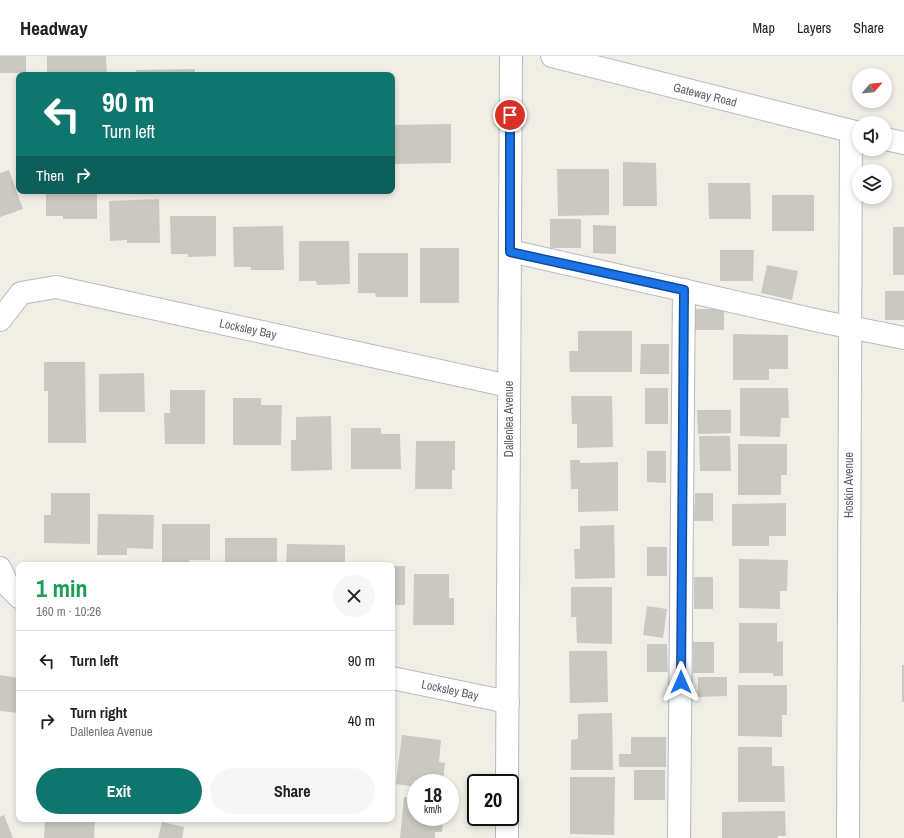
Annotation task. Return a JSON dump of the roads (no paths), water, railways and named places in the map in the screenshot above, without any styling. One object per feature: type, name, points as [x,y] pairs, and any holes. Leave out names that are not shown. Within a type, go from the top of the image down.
[{"type":"street","name":"Dallenlea Avenue","points":[[507,774],[511,56]]},
{"type":"street","name":"Gateway Road","points":[[552,56],[852,131]]},
{"type":"street","points":[[892,140],[904,143]]},
{"type":"street","name":"Hoskin Avenue","points":[[848,838],[850,327],[854,156]]},
{"type":"street","points":[[510,252],[904,338]]},
{"type":"street","name":"Locksley Bay","points":[[0,320],[21,293],[56,287],[509,386]]},
{"type":"street","points":[[679,838],[684,290]]},
{"type":"street","points":[[0,568],[8,586],[16,594]]},
{"type":"street","name":"Locksley Bay","points":[[395,679],[508,702]]},
{"type":"street","points":[[507,826],[507,838]]}]
